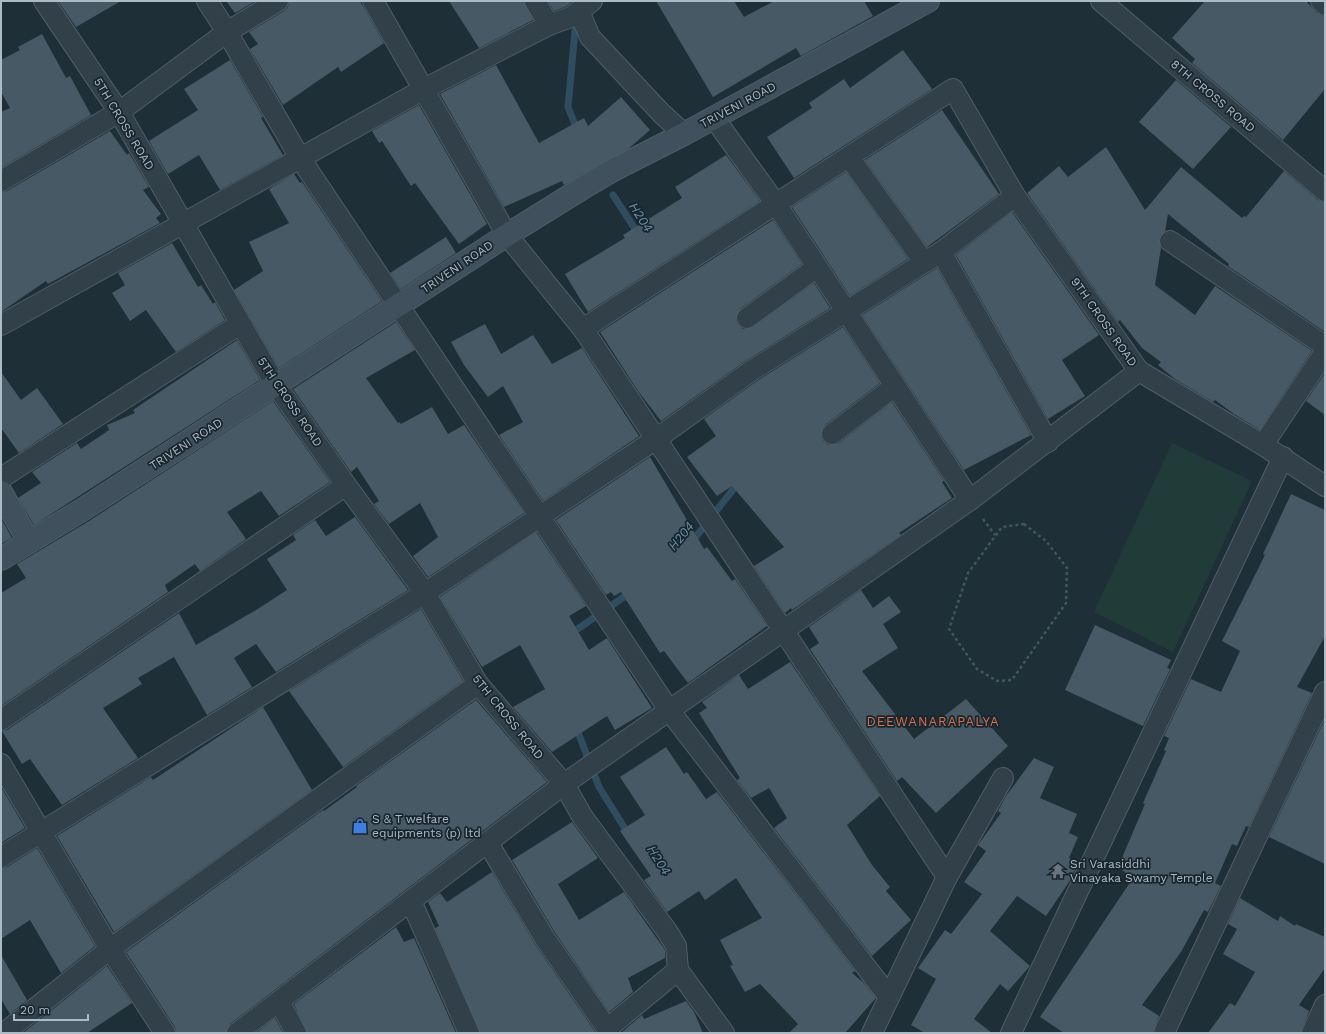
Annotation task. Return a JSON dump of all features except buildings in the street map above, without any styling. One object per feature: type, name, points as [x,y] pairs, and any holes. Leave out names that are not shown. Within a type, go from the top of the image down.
[{"type":"street","name":"5TH CROSS ROAD","points":[[44,1],[119,112],[276,386],[425,593],[478,684],[564,784],[582,816],[667,931],[676,946],[678,970]]},
{"type":"street","points":[[207,1],[227,32],[300,158],[398,307],[540,516],[669,710],[889,997]]},
{"type":"street","points":[[1,181],[119,112],[227,32],[278,1]]},
{"type":"street","points":[[373,1],[506,235],[583,329],[947,876]]},
{"type":"street","points":[[535,1],[549,25]]},
{"type":"street","name":"TRIVENI ROAD","points":[[1,559],[82,510],[276,386],[506,235],[617,168],[714,118],[928,1]]},
{"type":"street","name":"8TH CROSS ROAD","points":[[1101,1],[1325,191]]},
{"type":"street","points":[[1321,1],[1325,5]]},
{"type":"street","points":[[1,325],[424,89],[549,25],[571,17],[585,6],[590,37],[662,114],[684,134]]},
{"type":"street","name":"9TH CROSS ROAD","points":[[849,156],[953,89],[1015,196],[1139,371],[1283,457],[1325,486]]},
{"type":"street","points":[[714,118],[776,204],[970,500]]},
{"type":"street","points":[[583,329],[849,156],[924,262]]},
{"type":"street","points":[[1,857],[425,593],[656,439],[751,371],[941,252],[1015,196]]},
{"type":"street","points":[[1170,241],[1325,346]]},
{"type":"street","points":[[941,252],[1048,442]]},
{"type":"street","points":[[747,318],[817,266]]},
{"type":"street","points":[[1,478],[240,324]]},
{"type":"street","points":[[1263,445],[1325,352]]},
{"type":"street","points":[[237,1033],[564,784],[970,500],[1048,442],[1139,371]]},
{"type":"street","points":[[832,434],[895,386]]},
{"type":"street","points":[[1011,1033],[1283,457]]},
{"type":"street","points":[[1,720],[346,485]]},
{"type":"street","points":[[1,492],[29,542]]},
{"type":"street","points":[[4,1033],[110,949],[478,684]]},
{"type":"street","points":[[1164,1033],[1325,692]]},
{"type":"street","points":[[1,764],[110,949],[165,1033]]},
{"type":"street","points":[[872,1033],[947,876],[1003,778]]},
{"type":"street","points":[[488,843],[544,937],[609,1030],[678,970],[724,1033]]},
{"type":"street","points":[[411,901],[470,1033]]},
{"type":"street","points":[[279,1001],[296,1033]]},
{"type":"street","points":[[1312,1033],[1325,1005]]},
{"type":"path","points":[[1024,524],[1046,541],[1067,568],[1066,603],[1012,680],[997,681],[977,669],[971,660],[949,629],[968,573],[1002,527],[1024,524]]},
{"type":"green space","points":[[1172,443],[1252,481],[1173,652],[1094,612]]},
{"type":"waterway","name":"H204","points":[[575,30],[568,107],[578,132]]},
{"type":"waterway","name":"H204","points":[[613,195],[639,235]]},
{"type":"waterway","name":"H204","points":[[691,543],[739,482]]},
{"type":"waterway","name":"H204","points":[[569,635],[631,592]]},
{"type":"waterway","name":"H204","points":[[576,727],[599,787],[629,835]]},
{"type":"place","name":"S & T welfare equipments (p) ltd","points":[[360,826]]},
{"type":"place","name":"Sri Varasiddhi Vinayaka Swamy Temple","points":[[1058,871]]},
{"type":"district","name":"DEEWANARAPALYA","points":[[933,721]]}]
